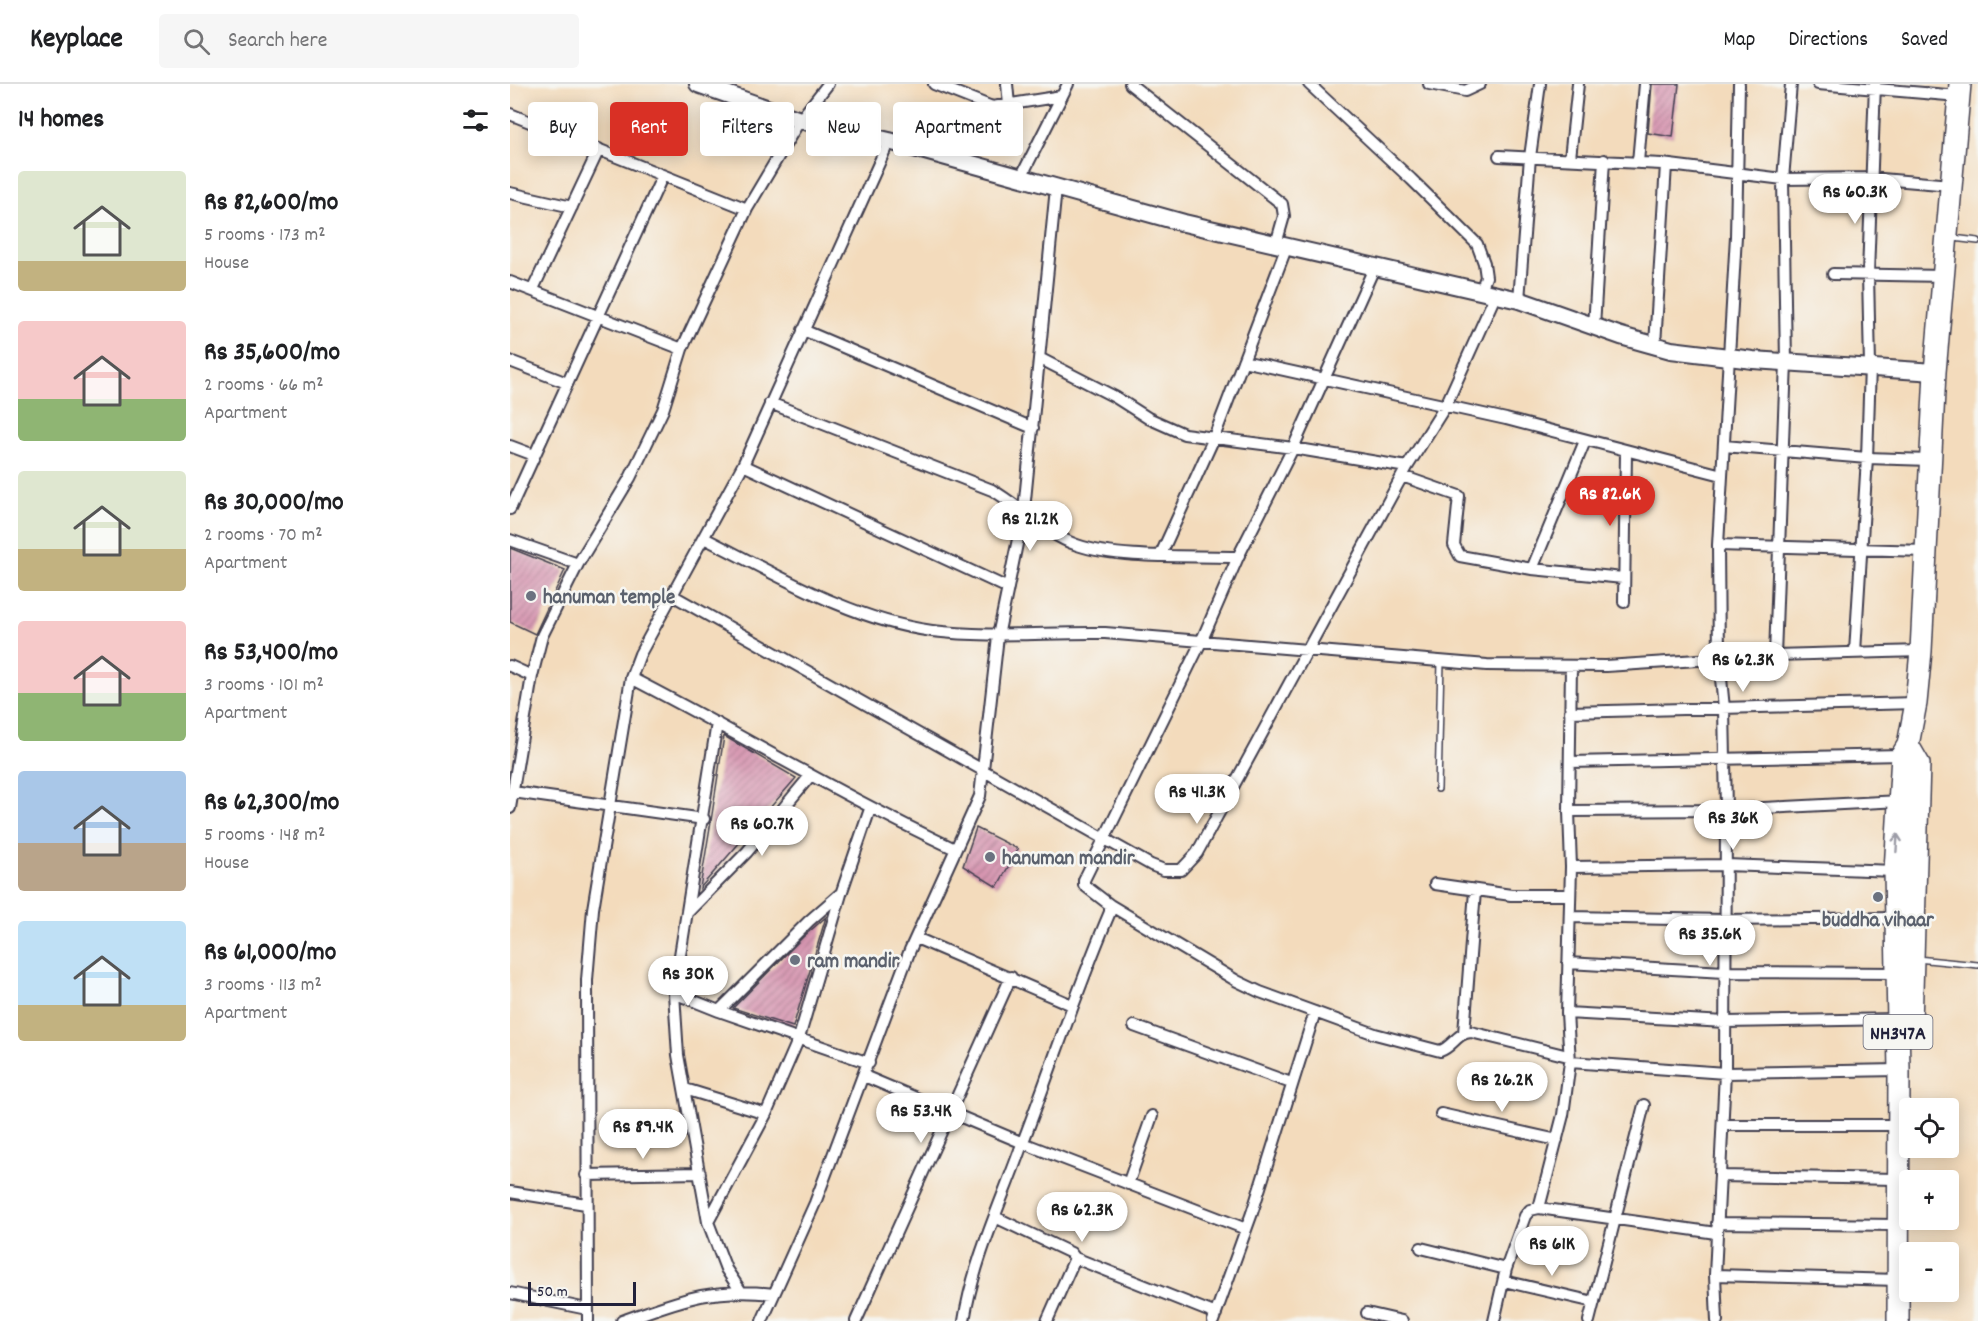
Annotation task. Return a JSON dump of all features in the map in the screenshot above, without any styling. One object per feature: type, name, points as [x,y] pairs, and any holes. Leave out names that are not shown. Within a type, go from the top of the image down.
[{"type":"highway","name":"NH347A","points":[[1902,1098],[1897,1019],[1907,968],[1896,918],[1895,871],[1905,750],[1916,703],[1921,651],[1935,372],[1945,276],[1946,238],[1959,90]]},
{"type":"highway","name":"NH347A","points":[[1904,1098],[1907,968],[1919,764],[1905,750]]},
{"type":"highway","name":"NH347A","points":[[1899,1158],[1897,1179],[1900,1242]]},
{"type":"highway","points":[[1910,1158],[1910,1242]]},
{"type":"highway","name":"NH347A","points":[[1898,1321],[1901,1302]]},
{"type":"highway","name":"NH347A","points":[[1907,1302],[1910,1321]]},
{"type":"street","points":[[698,84],[800,120],[889,141],[1056,189],[1281,245],[1519,300],[1594,327],[1654,345],[1729,358],[1935,372]]},
{"type":"street","points":[[510,808],[532,676],[542,636],[579,564],[630,478],[663,410],[682,349],[747,209],[800,120],[828,84]]},
{"type":"street","points":[[934,84],[977,102]]},
{"type":"street","points":[[1007,84],[1009,102]]},
{"type":"street","points":[[1020,179],[1068,84]]},
{"type":"street","points":[[1130,84],[1282,204],[1284,216],[1281,245],[1243,362],[1213,440],[1161,554]]},
{"type":"street","points":[[672,595],[1164,870],[1181,870],[1189,864],[1197,854],[1404,472],[1446,405],[1488,292],[1484,262],[1477,244],[1411,178],[1309,84]]},
{"type":"street","points":[[1429,84],[1465,91],[1480,84]]},
{"type":"street","points":[[1519,300],[1530,157],[1540,84]]},
{"type":"street","points":[[1570,158],[1578,84]]},
{"type":"street","points":[[1638,162],[1645,84]]},
{"type":"street","points":[[1717,1321],[1715,1275],[1725,1072],[1726,865],[1724,708],[1719,659],[1718,544],[1729,358],[1739,84]]},
{"type":"street","points":[[1775,655],[1786,362],[1783,179],[1791,84]]},
{"type":"street","points":[[1818,84],[1959,90]]},
{"type":"street","points":[[1855,652],[1859,550],[1867,458],[1870,366],[1868,274],[1870,178],[1875,86]]},
{"type":"street","points":[[1023,103],[1062,96]]},
{"type":"street","points":[[510,114],[662,177],[747,209]]},
{"type":"street","points":[[588,1321],[587,980],[593,909],[608,806],[631,678],[640,654],[743,465],[889,141]]},
{"type":"street","points":[[533,289],[599,149]]},
{"type":"street","points":[[1499,156],[1638,162],[1783,179],[1870,178],[1951,185]]},
{"type":"street","points":[[1594,327],[1604,160]]},
{"type":"street","points":[[1654,345],[1666,165]]},
{"type":"street","points":[[510,509],[662,177]]},
{"type":"street","points":[[762,1321],[815,1203],[916,938],[980,796],[998,636],[1024,510],[1041,359],[1056,189]]},
{"type":"street","points":[[510,193],[572,207]]},
{"type":"street","points":[[1375,266],[1293,448],[1238,557],[1201,642],[1104,837],[1084,885],[1110,905],[1237,981],[1375,1034],[1433,1051],[1446,1049],[1464,1033],[1475,891]]},
{"type":"street","points":[[1833,274],[1945,276]]},
{"type":"street","points":[[510,282],[533,289],[682,349]]},
{"type":"street","points":[[803,330],[1033,428]]},
{"type":"street","points":[[1041,359],[1095,386],[1165,427],[1184,434],[1213,440],[1293,448],[1404,472],[1459,496],[1454,545],[1460,556],[1532,569],[1623,578]]},
{"type":"street","points":[[510,362],[567,383]]},
{"type":"street","points":[[1243,362],[1446,405],[1722,475]]},
{"type":"street","points":[[770,403],[992,490],[1024,510],[1053,533],[1077,545],[1108,551],[1238,557]]},
{"type":"street","points":[[1532,569],[1585,441]]},
{"type":"street","points":[[510,446],[534,455]]},
{"type":"street","points":[[1724,446],[1867,458],[1930,460]]},
{"type":"street","points":[[1624,602],[1626,452]]},
{"type":"street","points":[[743,465],[1008,588]]},
{"type":"street","points":[[704,538],[822,597],[904,626],[932,631],[998,636],[1106,633],[1487,665],[1571,666],[1775,655],[1921,651]]},
{"type":"street","points":[[510,540],[579,564]]},
{"type":"street","points":[[1718,544],[1925,551]]},
{"type":"street","points":[[510,666],[532,676]]},
{"type":"street","points":[[1539,1208],[1557,1140],[1569,1059],[1567,1012],[1571,867],[1569,811],[1571,666]]},
{"type":"street","points":[[631,678],[717,723],[870,809],[955,849]]},
{"type":"street","points":[[1570,712],[1916,703]]},
{"type":"street","points":[[717,723],[704,819],[674,993],[677,1045],[708,1222],[726,1269],[740,1290]]},
{"type":"street","points":[[1570,762],[1725,760],[1905,750]]},
{"type":"street","points":[[688,912],[747,852],[810,776]]},
{"type":"street","points":[[513,792],[704,819]]},
{"type":"street","points":[[1569,811],[1726,810],[1900,801]]},
{"type":"street","points":[[708,1222],[766,1114],[799,1038],[841,894],[870,809]]},
{"type":"street","points":[[1571,867],[1726,865],[1895,871]]},
{"type":"street","points":[[1435,884],[1511,895],[1570,895]]},
{"type":"street","points":[[719,1011],[809,921],[841,894]]},
{"type":"street","points":[[964,1321],[968,1299],[995,1217],[1072,1005],[1110,912],[1110,905]]},
{"type":"street","points":[[1570,917],[1725,920],[1896,918]]},
{"type":"street","points":[[916,938],[1072,1005]]},
{"type":"street","points":[[1568,963],[1724,972],[1907,968]]},
{"type":"street","points":[[856,1321],[1011,977]]},
{"type":"street","points":[[674,993],[869,1063]]},
{"type":"street","points":[[995,1217],[1071,1253],[1075,1258],[1214,1317],[1246,1229],[1315,1012]]},
{"type":"street","points":[[1567,1012],[1725,1022],[1897,1019]]},
{"type":"street","points":[[1134,1026],[1291,1083]]},
{"type":"street","points":[[1464,1033],[1569,1059],[1725,1072],[1899,1070]]},
{"type":"street","points":[[864,1076],[1023,1143],[1246,1229]]},
{"type":"street","points":[[685,1089],[766,1114]]},
{"type":"street","points":[[1589,1321],[1644,1105]]},
{"type":"street","points":[[1441,1114],[1557,1140]]},
{"type":"street","points":[[1128,1184],[1152,1116]]},
{"type":"street","points":[[1723,1125],[1899,1117]]},
{"type":"street","points":[[586,1175],[700,1173]]},
{"type":"street","points":[[1720,1176],[1897,1179]]},
{"type":"street","points":[[510,1192],[586,1204]]},
{"type":"street","points":[[1494,1321],[1506,1269],[1525,1216],[1530,1210],[1539,1208],[1614,1220],[1717,1228],[1898,1225]]},
{"type":"street","points":[[1421,1248],[1506,1269]]},
{"type":"street","points":[[1047,1321],[1075,1258]]},
{"type":"street","points":[[1715,1275],[1899,1286]]},
{"type":"street","points":[[1504,1281],[1594,1302]]},
{"type":"street","points":[[622,1321],[713,1292],[740,1290],[774,1294]]},
{"type":"street","points":[[510,1293],[587,1309]]},
{"type":"street","points":[[1367,1313],[1402,1321]]},
{"type":"lane","points":[[1946,238],[1978,241]]},
{"type":"lane","points":[[1438,789],[1441,661]]},
{"type":"lane","points":[[1907,968],[1978,965]]},
{"type":"building","points":[[1652,84],[1679,84],[1673,137],[1648,133]]},
{"type":"building","name":"hanuman temple","points":[[510,548],[565,570],[535,634],[510,622]]},
{"type":"building","points":[[724,736],[796,778],[700,888],[711,821]]},
{"type":"building","name":"hanuman mandir","points":[[976,828],[1018,849],[997,887],[963,866]]},
{"type":"building","name":"ram mandir","points":[[826,917],[793,1027],[733,1008],[803,937]]},
{"type":"place","name":"hanuman temple","points":[[531,596]]},
{"type":"place","name":"hanuman mandir","points":[[990,857]]},
{"type":"place","name":"buddha vihaar","points":[[1878,897]]},
{"type":"place","name":"ram mandir","points":[[795,960]]}]
